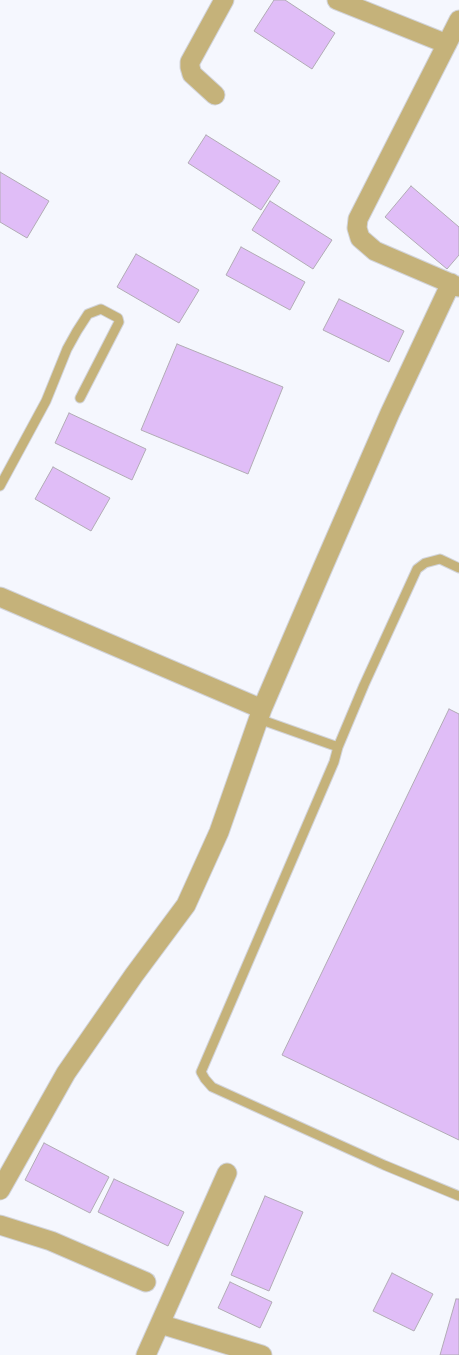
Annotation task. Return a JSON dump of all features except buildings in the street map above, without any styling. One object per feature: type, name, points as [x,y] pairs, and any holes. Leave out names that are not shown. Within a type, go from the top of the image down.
[{"type":"street","points":[[215,95],[192,74],[190,62],[224,0]]},
{"type":"street","points":[[337,0],[447,44]]},
{"type":"street","points":[[0,1190],[66,1073],[134,975],[186,905],[219,832],[261,714],[387,420],[455,285],[375,251],[360,238],[357,228],[358,219],[459,20]]},
{"type":"street","points":[[0,597],[261,714]]},
{"type":"street","points":[[146,1355],[227,1173]]},
{"type":"street","points":[[0,1226],[51,1241],[146,1282]]},
{"type":"street","points":[[160,1324],[262,1355]]},
{"type":"lane","points":[[0,486],[46,400],[67,350],[77,331],[88,314],[101,309],[118,318],[119,322],[80,398]]},
{"type":"lane","points":[[459,568],[440,559],[425,563],[417,569],[367,678],[338,747],[334,762],[201,1072],[212,1087],[384,1165],[459,1196]]},
{"type":"lane","points":[[261,714],[338,747]]}]
